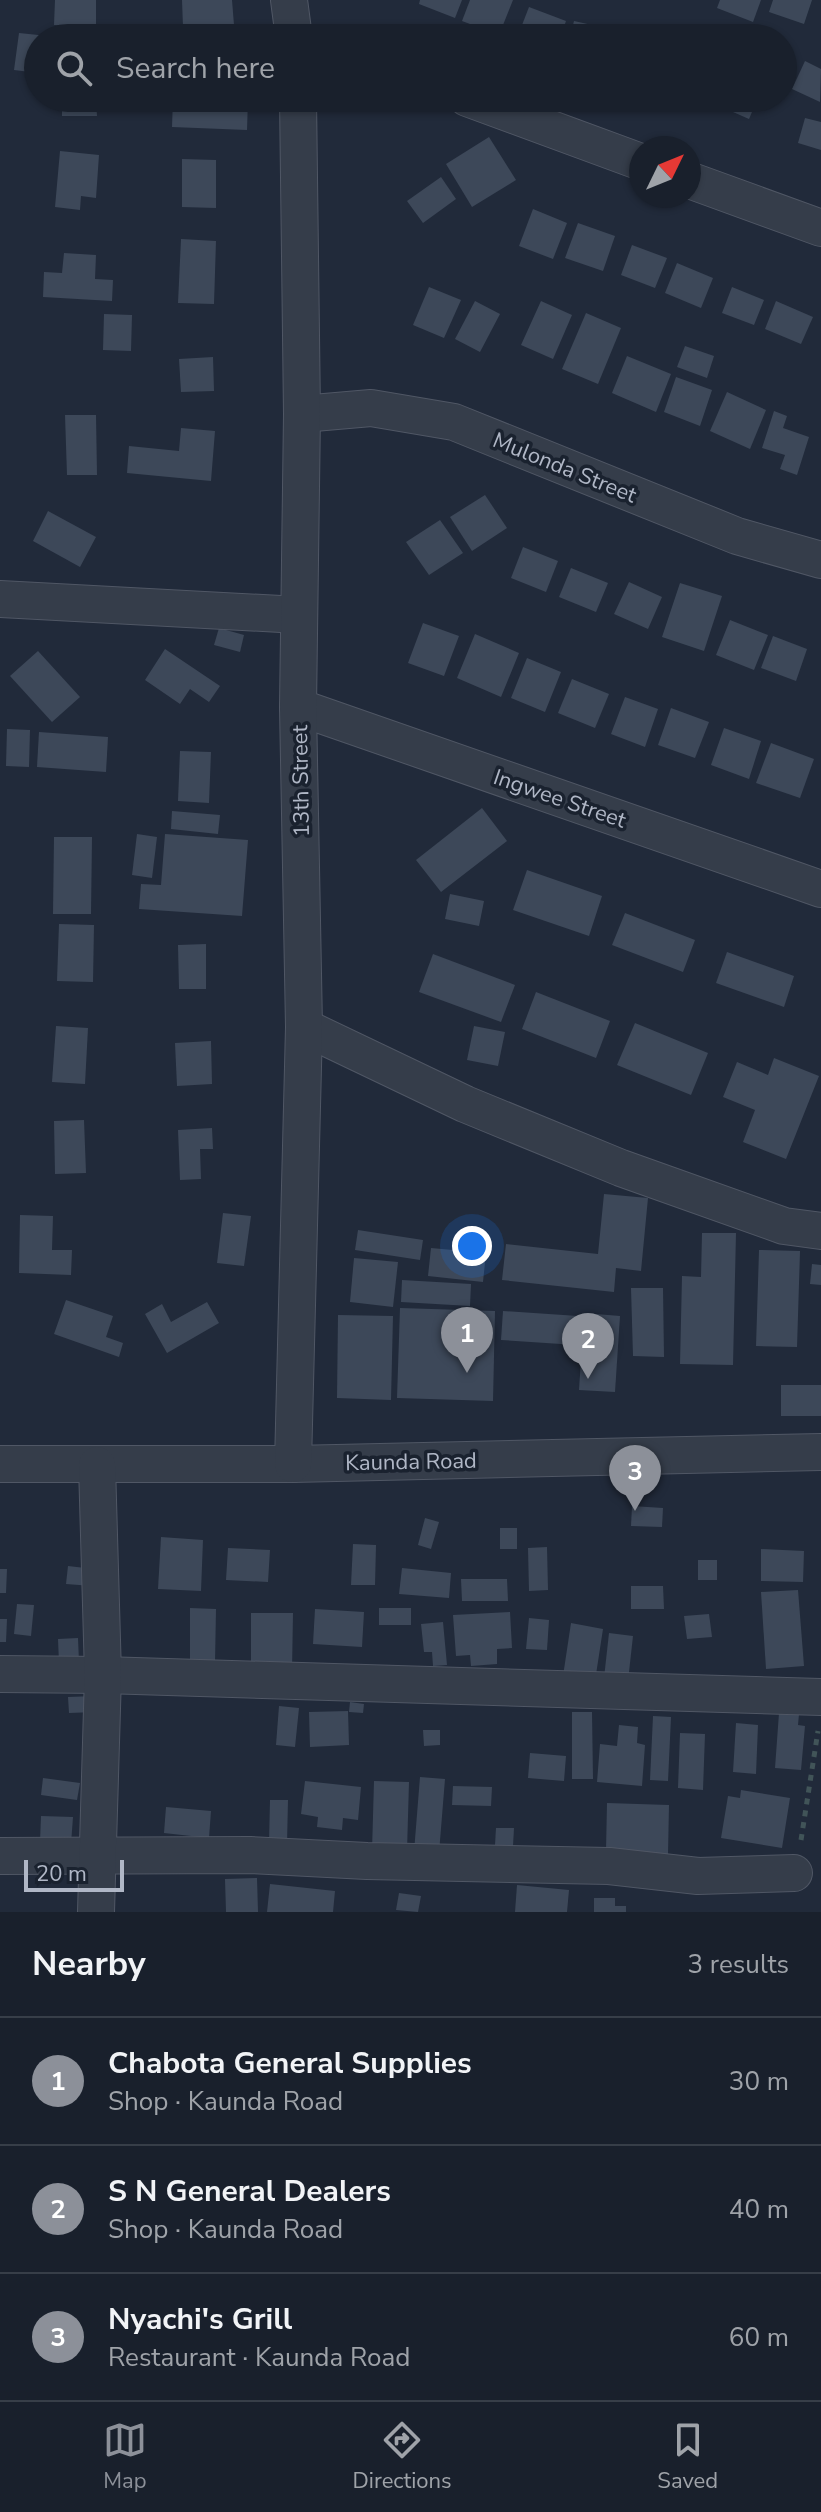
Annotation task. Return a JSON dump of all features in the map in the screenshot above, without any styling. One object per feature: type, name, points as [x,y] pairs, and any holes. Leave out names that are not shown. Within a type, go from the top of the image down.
[{"type":"street","points":[[289,0],[292,24]]},
{"type":"street","name":"13th Street","points":[[293,1464],[304,1027],[298,707],[302,414],[298,112]]},
{"type":"street","points":[[505,112],[629,158]]},
{"type":"street","points":[[701,184],[821,228]]},
{"type":"street","name":"Mulonda Street","points":[[302,414],[371,408],[454,422],[737,536],[821,560]]},
{"type":"street","points":[[0,599],[299,615]]},
{"type":"street","name":"Ingwee Street","points":[[298,707],[821,889]]},
{"type":"street","points":[[304,1027],[465,1104],[621,1168],[784,1226],[821,1231]]},
{"type":"street","name":"Kaunda Road","points":[[0,1464],[293,1464],[821,1452]]},
{"type":"street","points":[[96,1912],[103,1675],[97,1465]]},
{"type":"street","points":[[0,1674],[821,1697]]},
{"type":"street","points":[[0,1856],[250,1855],[367,1861],[609,1866],[698,1876],[794,1873]]},
{"type":"path","points":[[794,1873],[821,1721]]},
{"type":"building","points":[[55,0],[96,0],[96,24],[54,24]]},
{"type":"building","points":[[182,0],[232,0],[234,24],[183,24]]},
{"type":"building","points":[[420,0],[462,0],[455,18],[419,4]]},
{"type":"building","points":[[470,0],[513,0],[503,24],[470,24],[462,21]]},
{"type":"building","points":[[720,0],[761,0],[753,22],[717,8]]},
{"type":"building","points":[[773,0],[812,0],[804,24],[769,12]]},
{"type":"building","points":[[529,7],[566,21],[565,24],[522,24]]},
{"type":"building","points":[[19,33],[24,34],[24,71],[14,70]]},
{"type":"building","points":[[805,61],[821,69],[820,102],[797,91],[797,78]]},
{"type":"building","points":[[62,112],[97,112],[97,116],[62,116]]},
{"type":"building","points":[[173,112],[248,112],[247,130],[172,127]]},
{"type":"building","points":[[733,112],[752,112],[749,119]]},
{"type":"building","points":[[805,118],[821,122],[821,150],[798,143]]},
{"type":"building","points":[[489,137],[516,180],[472,207],[446,164]]},
{"type":"building","points":[[60,151],[99,155],[96,198],[81,196],[80,210],[55,207]]},
{"type":"building","points":[[182,159],[216,160],[216,208],[182,207]]},
{"type":"building","points":[[441,177],[456,199],[423,223],[407,201]]},
{"type":"building","points":[[533,209],[567,223],[553,259],[519,246]]},
{"type":"building","points":[[578,223],[615,236],[603,271],[565,258]]},
{"type":"building","points":[[181,239],[216,241],[214,304],[178,303]]},
{"type":"building","points":[[632,245],[667,258],[655,288],[621,275]]},
{"type":"building","points":[[64,253],[96,255],[95,279],[113,280],[112,301],[43,297],[44,272],[62,273]]},
{"type":"building","points":[[677,263],[713,278],[701,308],[665,293]]},
{"type":"building","points":[[429,287],[461,300],[444,338],[413,325]]},
{"type":"building","points":[[732,287],[764,300],[754,325],[722,313]]},
{"type":"building","points":[[475,301],[500,314],[480,352],[455,339]]},
{"type":"building","points":[[541,301],[572,315],[553,359],[521,345]]},
{"type":"building","points":[[776,301],[813,317],[801,344],[765,329]]},
{"type":"building","points":[[586,313],[621,328],[598,384],[562,369]]},
{"type":"building","points":[[104,314],[132,315],[131,351],[103,350]]},
{"type":"building","points":[[685,346],[714,356],[707,378],[677,367]]},
{"type":"building","points":[[627,356],[671,374],[656,412],[612,393]]},
{"type":"building","points":[[213,357],[214,391],[181,392],[179,359]]},
{"type":"building","points":[[676,377],[712,390],[700,426],[664,412]]},
{"type":"building","points":[[727,392],[766,410],[750,449],[710,431]]},
{"type":"building","points":[[774,411],[787,416],[783,428],[809,437],[797,475],[780,469],[785,455],[762,448]]},
{"type":"building","points":[[65,415],[96,415],[97,475],[67,475]]},
{"type":"building","points":[[181,428],[215,431],[211,481],[127,473],[129,446],[179,451]]},
{"type":"building","points":[[485,495],[507,528],[472,551],[450,517]]},
{"type":"building","points":[[48,511],[96,537],[80,567],[33,541]]},
{"type":"building","points":[[440,520],[463,553],[429,575],[406,542]]},
{"type":"building","points":[[523,547],[558,561],[546,592],[511,578]]},
{"type":"building","points":[[571,568],[608,583],[596,612],[559,597]]},
{"type":"building","points":[[629,582],[662,597],[648,629],[614,614]]},
{"type":"building","points":[[680,583],[722,596],[704,651],[662,637]]},
{"type":"building","points":[[730,620],[768,635],[754,670],[716,655]]},
{"type":"building","points":[[423,623],[459,636],[444,676],[408,663]]},
{"type":"building","points":[[219,628],[244,635],[240,652],[214,645]]},
{"type":"building","points":[[475,634],[519,653],[501,697],[457,678]]},
{"type":"building","points":[[773,636],[807,649],[796,681],[761,668]]},
{"type":"building","points":[[165,649],[220,686],[209,702],[190,689],[180,704],[145,680]]},
{"type":"building","points":[[38,651],[80,697],[52,722],[10,676]]},
{"type":"building","points":[[527,658],[561,672],[545,712],[511,698]]},
{"type":"building","points":[[572,679],[609,694],[595,728],[558,713]]},
{"type":"building","points":[[625,697],[658,709],[645,747],[611,734]]},
{"type":"building","points":[[671,708],[709,722],[695,758],[658,745]]},
{"type":"building","points":[[724,728],[761,741],[749,779],[711,765]]},
{"type":"building","points":[[7,729],[30,730],[29,767],[6,766]]},
{"type":"building","points":[[39,732],[108,737],[106,772],[37,767]]},
{"type":"building","points":[[771,743],[814,759],[800,798],[756,783]]},
{"type":"building","points":[[180,751],[211,752],[209,803],[178,801]]},
{"type":"building","points":[[482,808],[507,841],[441,892],[416,860]]},
{"type":"building","points":[[172,811],[220,815],[218,834],[171,829]]},
{"type":"building","points":[[137,834],[157,837],[152,878],[132,875]]},
{"type":"building","points":[[165,834],[248,840],[242,916],[139,909],[141,884],[161,885]]},
{"type":"building","points":[[54,837],[92,837],[91,914],[53,914]]},
{"type":"building","points":[[527,870],[602,896],[589,936],[513,910]]},
{"type":"building","points":[[450,894],[484,901],[479,926],[445,919]]},
{"type":"building","points":[[625,913],[695,940],[683,972],[612,945]]},
{"type":"building","points":[[59,924],[94,925],[93,982],[57,981]]},
{"type":"building","points":[[206,944],[206,989],[179,989],[178,945]]},
{"type":"building","points":[[727,952],[794,976],[784,1007],[716,983]]},
{"type":"building","points":[[433,954],[515,985],[501,1022],[419,992]]},
{"type":"building","points":[[536,992],[610,1021],[596,1058],[522,1029]]},
{"type":"building","points":[[635,1023],[708,1053],[691,1095],[617,1065]]},
{"type":"building","points":[[56,1026],[88,1028],[85,1084],[52,1082]]},
{"type":"building","points":[[474,1026],[505,1032],[498,1066],[467,1060]]},
{"type":"building","points":[[211,1041],[212,1084],[177,1086],[175,1043]]},
{"type":"building","points":[[774,1058],[819,1076],[786,1159],[743,1142],[755,1110],[723,1097],[737,1062],[768,1075]]},
{"type":"building","points":[[84,1120],[86,1173],[55,1174],[54,1121]]},
{"type":"building","points":[[212,1128],[213,1149],[200,1149],[201,1179],[180,1180],[178,1130]]},
{"type":"building","points":[[604,1194],[648,1198],[641,1271],[616,1268],[614,1292],[502,1280],[506,1244],[598,1254]]},
{"type":"building","points":[[223,1213],[251,1216],[244,1266],[217,1263]]},
{"type":"building","points":[[20,1215],[53,1216],[52,1250],[72,1250],[71,1275],[19,1273]]},
{"type":"building","points":[[358,1230],[423,1240],[420,1260],[355,1250]]},
{"type":"building","points":[[702,1233],[736,1233],[733,1365],[680,1364],[682,1276],[701,1277]]},
{"type":"building","points":[[431,1248],[486,1253],[483,1282],[428,1276]]},
{"type":"building","points":[[759,1250],[800,1251],[797,1347],[756,1346]]},
{"type":"building","points":[[354,1258],[398,1262],[393,1307],[350,1302]]},
{"type":"building","points":[[812,1264],[821,1265],[821,1285],[810,1284]]},
{"type":"building","points":[[402,1280],[471,1284],[470,1306],[401,1302]]},
{"type":"building","points":[[631,1288],[663,1288],[664,1357],[633,1356]]},
{"type":"building","points":[[66,1300],[113,1316],[106,1337],[123,1343],[119,1357],[54,1334]]},
{"type":"building","points":[[207,1302],[219,1323],[167,1353],[145,1314],[162,1304],[171,1322]]},
{"type":"building","points":[[400,1308],[495,1311],[493,1401],[397,1398]]},
{"type":"building","points":[[503,1311],[578,1316],[576,1345],[501,1340]]},
{"type":"building","points":[[584,1313],[620,1316],[615,1392],[579,1390]]},
{"type":"building","points":[[338,1315],[393,1316],[391,1400],[337,1398]]},
{"type":"building","points":[[781,1385],[821,1385],[821,1416],[781,1416]]},
{"type":"building","points":[[632,1506],[663,1508],[662,1527],[631,1526]]},
{"type":"building","points":[[425,1518],[439,1522],[431,1549],[418,1545]]},
{"type":"building","points":[[500,1528],[517,1528],[517,1549],[500,1549]]},
{"type":"building","points":[[161,1537],[203,1540],[201,1591],[158,1589]]},
{"type":"building","points":[[353,1544],[376,1545],[375,1585],[351,1585]]},
{"type":"building","points":[[547,1547],[548,1590],[529,1591],[528,1548]]},
{"type":"building","points":[[228,1548],[270,1550],[268,1582],[226,1580]]},
{"type":"building","points":[[761,1549],[804,1551],[803,1582],[761,1581]]},
{"type":"building","points":[[698,1560],[717,1560],[717,1580],[698,1580]]},
{"type":"building","points":[[68,1566],[94,1569],[92,1586],[66,1584]]},
{"type":"building","points":[[402,1568],[451,1573],[449,1598],[399,1594]]},
{"type":"building","points":[[0,1569],[7,1569],[6,1593],[0,1593]]},
{"type":"building","points":[[461,1579],[507,1579],[508,1601],[462,1601]]},
{"type":"building","points":[[631,1586],[663,1586],[664,1609],[631,1609]]},
{"type":"building","points":[[798,1590],[804,1666],[766,1669],[761,1592]]},
{"type":"building","points":[[17,1604],[34,1605],[31,1636],[14,1634]]},
{"type":"building","points":[[190,1608],[216,1609],[215,1663],[190,1662]]},
{"type":"building","points":[[379,1608],[411,1608],[411,1625],[379,1625]]},
{"type":"building","points":[[315,1609],[364,1612],[362,1647],[313,1644]]},
{"type":"building","points":[[510,1612],[512,1648],[497,1649],[497,1664],[471,1666],[470,1655],[456,1656],[453,1615]]},
{"type":"building","points":[[251,1613],[293,1613],[292,1671],[251,1671]]},
{"type":"building","points":[[709,1614],[712,1637],[687,1639],[684,1616]]},
{"type":"building","points":[[529,1618],[549,1620],[547,1650],[526,1649]]},
{"type":"building","points":[[0,1619],[7,1619],[6,1642],[0,1642]]},
{"type":"building","points":[[443,1622],[447,1665],[433,1666],[432,1652],[424,1652],[421,1624]]},
{"type":"building","points":[[571,1623],[603,1629],[595,1681],[563,1676]]},
{"type":"building","points":[[609,1633],[633,1636],[628,1681],[604,1678]]},
{"type":"building","points":[[78,1638],[79,1662],[59,1663],[58,1639]]},
{"type":"building","points":[[95,1696],[95,1712],[69,1713],[68,1697]]},
{"type":"building","points":[[350,1702],[364,1704],[363,1713],[349,1712]]},
{"type":"building","points":[[279,1706],[299,1708],[295,1747],[276,1745]]},
{"type":"building","points":[[348,1711],[349,1745],[310,1747],[309,1712]]},
{"type":"building","points":[[572,1712],[592,1712],[593,1779],[572,1779]]},
{"type":"building","points":[[779,1713],[799,1714],[798,1725],[805,1726],[801,1770],[775,1768]]},
{"type":"building","points":[[653,1716],[671,1717],[668,1781],[650,1780]]},
{"type":"building","points":[[736,1723],[758,1725],[756,1774],[733,1772]]},
{"type":"building","points":[[619,1725],[638,1727],[637,1743],[645,1745],[642,1786],[597,1782],[600,1744],[617,1746]]},
{"type":"building","points":[[423,1730],[440,1730],[440,1745],[424,1746]]},
{"type":"building","points":[[680,1733],[705,1734],[703,1790],[678,1788]]},
{"type":"building","points":[[530,1753],[566,1756],[564,1781],[528,1778]]},
{"type":"building","points":[[420,1777],[445,1779],[439,1853],[414,1852]]},
{"type":"building","points":[[43,1778],[80,1783],[77,1800],[41,1795]]},
{"type":"building","points":[[305,1781],[361,1787],[358,1820],[343,1818],[342,1830],[317,1827],[318,1817],[301,1814]]},
{"type":"building","points":[[374,1781],[409,1782],[407,1851],[372,1851]]},
{"type":"building","points":[[453,1786],[492,1787],[491,1806],[452,1805]]},
{"type":"building","points":[[741,1790],[790,1798],[782,1848],[721,1838],[728,1796],[740,1798]]},
{"type":"building","points":[[270,1800],[288,1800],[287,1844],[269,1843]]},
{"type":"building","points":[[607,1803],[669,1805],[668,1854],[606,1851]]},
{"type":"building","points":[[166,1807],[211,1811],[209,1838],[164,1833]]},
{"type":"building","points":[[41,1816],[73,1817],[71,1844],[40,1842]]},
{"type":"building","points":[[496,1828],[514,1828],[513,1846],[495,1845]]},
{"type":"building","points":[[257,1878],[258,1912],[226,1912],[225,1879]]},
{"type":"building","points":[[270,1884],[335,1891],[333,1912],[267,1912]]},
{"type":"building","points":[[517,1885],[569,1890],[567,1912],[515,1912]]},
{"type":"building","points":[[399,1893],[421,1896],[418,1912],[396,1910]]},
{"type":"building","points":[[594,1898],[615,1898],[615,1906],[626,1906],[626,1912],[594,1912]]},
{"type":"place","name":"Chabota General Supplies","points":[[467,1373]]},
{"type":"place","name":"S N General Dealers","points":[[588,1379]]},
{"type":"place","name":"Nyachi's Grill","points":[[635,1511]]}]
